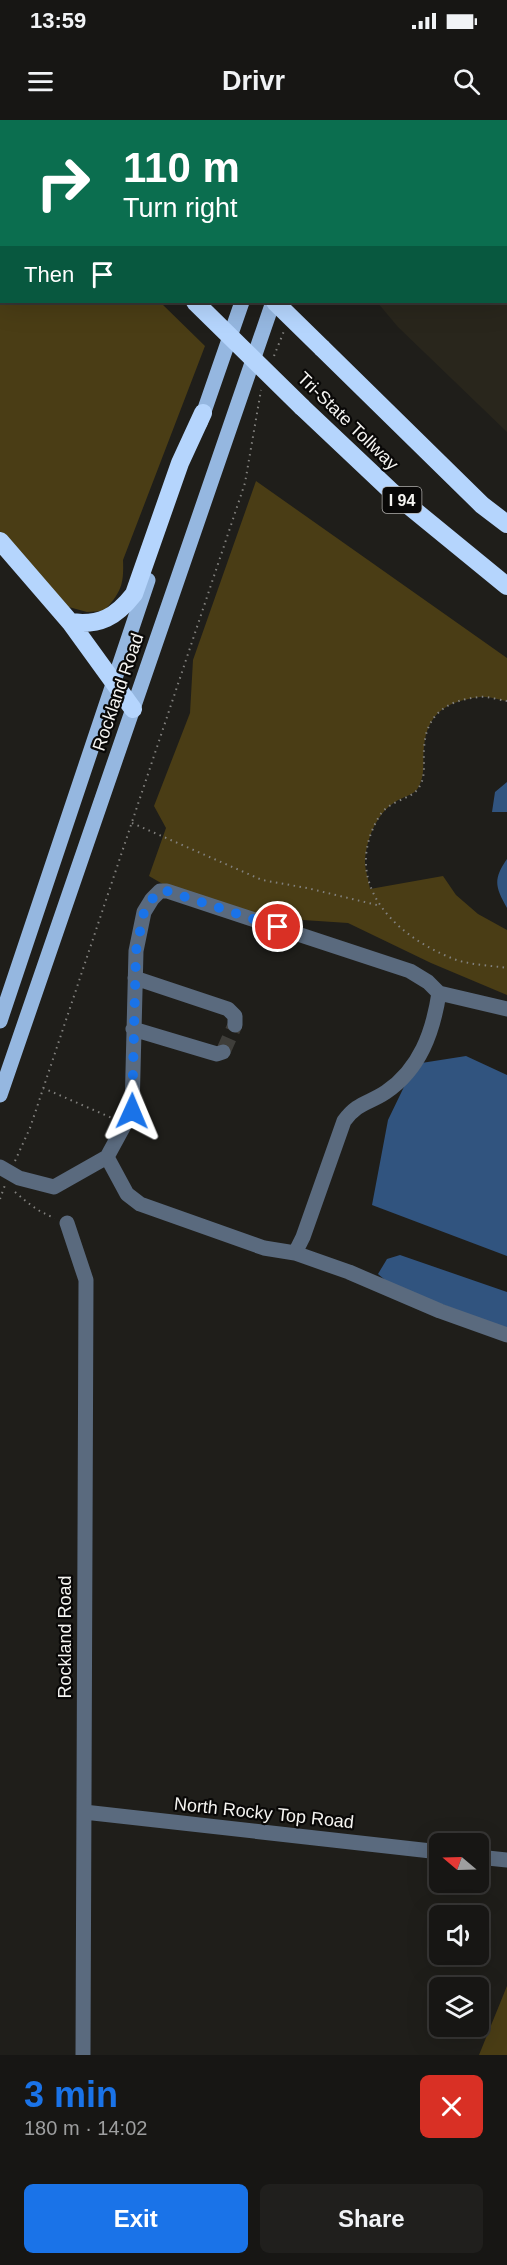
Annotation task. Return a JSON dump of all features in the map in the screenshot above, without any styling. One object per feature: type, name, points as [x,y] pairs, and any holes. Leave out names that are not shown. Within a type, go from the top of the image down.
[{"type":"highway","name":"Tri-State Tollway","points":[[195,303],[392,492],[507,586]]},
{"type":"highway","name":"Tri-State Tollway","points":[[275,303],[482,506],[507,524]]},
{"type":"highway","points":[[70,622],[88,625],[99,622],[120,611],[134,594],[180,464],[203,413]]},
{"type":"highway","points":[[0,541],[70,622],[133,709]]},
{"type":"main road","name":"Rockland Road","points":[[0,1021],[242,303]]},
{"type":"main road","name":"Rockland Road","points":[[0,1095],[274,303]]},
{"type":"street","points":[[3,1174],[54,1187],[107,1157],[132,1111],[136,951],[144,912],[160,891],[167,891],[410,971],[428,982],[439,993],[507,1010]]},
{"type":"street","points":[[135,978],[228,1009],[235,1016],[235,1025]]},
{"type":"street","points":[[295,1253],[303,1237],[344,1121],[353,1108],[384,1094],[404,1078],[421,1055],[434,1021],[439,993]]},
{"type":"street","points":[[133,1029],[217,1054],[223,1052]]},
{"type":"street","points":[[107,1157],[127,1194],[140,1204],[264,1248],[295,1253],[349,1272],[440,1311],[507,1335]]},
{"type":"street","name":"Rockland Road","points":[[67,1223],[86,1280],[83,2055]]},
{"type":"street","name":"North Rocky Top Road","points":[[84,1812],[429,1851]]},
{"type":"street","points":[[489,1858],[507,1860]]},
{"type":"path","points":[[273,357],[286,324]]},
{"type":"path","points":[[17,1157],[30,1128],[245,483],[261,391]]},
{"type":"path","points":[[507,701],[481,696],[454,703],[434,714],[427,727],[422,782],[416,791],[393,803],[381,813],[371,835],[365,863],[370,889],[401,929],[449,958],[507,968]]},
{"type":"path","points":[[131,822],[262,880],[381,906]]},
{"type":"path","points":[[43,1088],[118,1120]]},
{"type":"path","points":[[0,1199],[5,1185],[3,1174]]},
{"type":"path","points":[[5,1185],[42,1214],[67,1223]]},
{"type":"shaded area","points":[[0,303],[161,303],[205,346],[123,560],[123,576],[114,599],[104,611],[87,612],[54,603],[0,538]]},
{"type":"shaded area","points":[[378,303],[507,303],[507,432],[398,327]]},
{"type":"shaded area","points":[[256,481],[507,658],[507,701],[483,697],[468,699],[449,706],[434,717],[426,735],[423,773],[418,788],[382,813],[367,845],[365,862],[370,889],[443,876],[456,895],[478,914],[507,930],[507,995],[431,963],[348,923],[214,914],[149,876],[166,828],[154,806],[190,713],[193,660]]},
{"type":"shaded area","points":[[507,1986],[507,2055],[479,2055],[486,2037],[489,2037],[489,2030]]},
{"type":"water","points":[[507,782],[507,812],[492,812],[495,792]]},
{"type":"water","points":[[507,859],[507,908],[497,883],[499,872]]},
{"type":"water","points":[[466,1056],[507,1075],[507,1256],[372,1205],[388,1120],[415,1064]]},
{"type":"water","points":[[400,1255],[507,1292],[507,1329],[391,1285],[378,1274],[387,1259]]},
{"type":"tunnel","points":[[223,1052],[235,1025]]},
{"type":"route","points":[[132,1111],[136,951],[144,912],[152,899],[160,891],[167,891],[278,927]]}]
